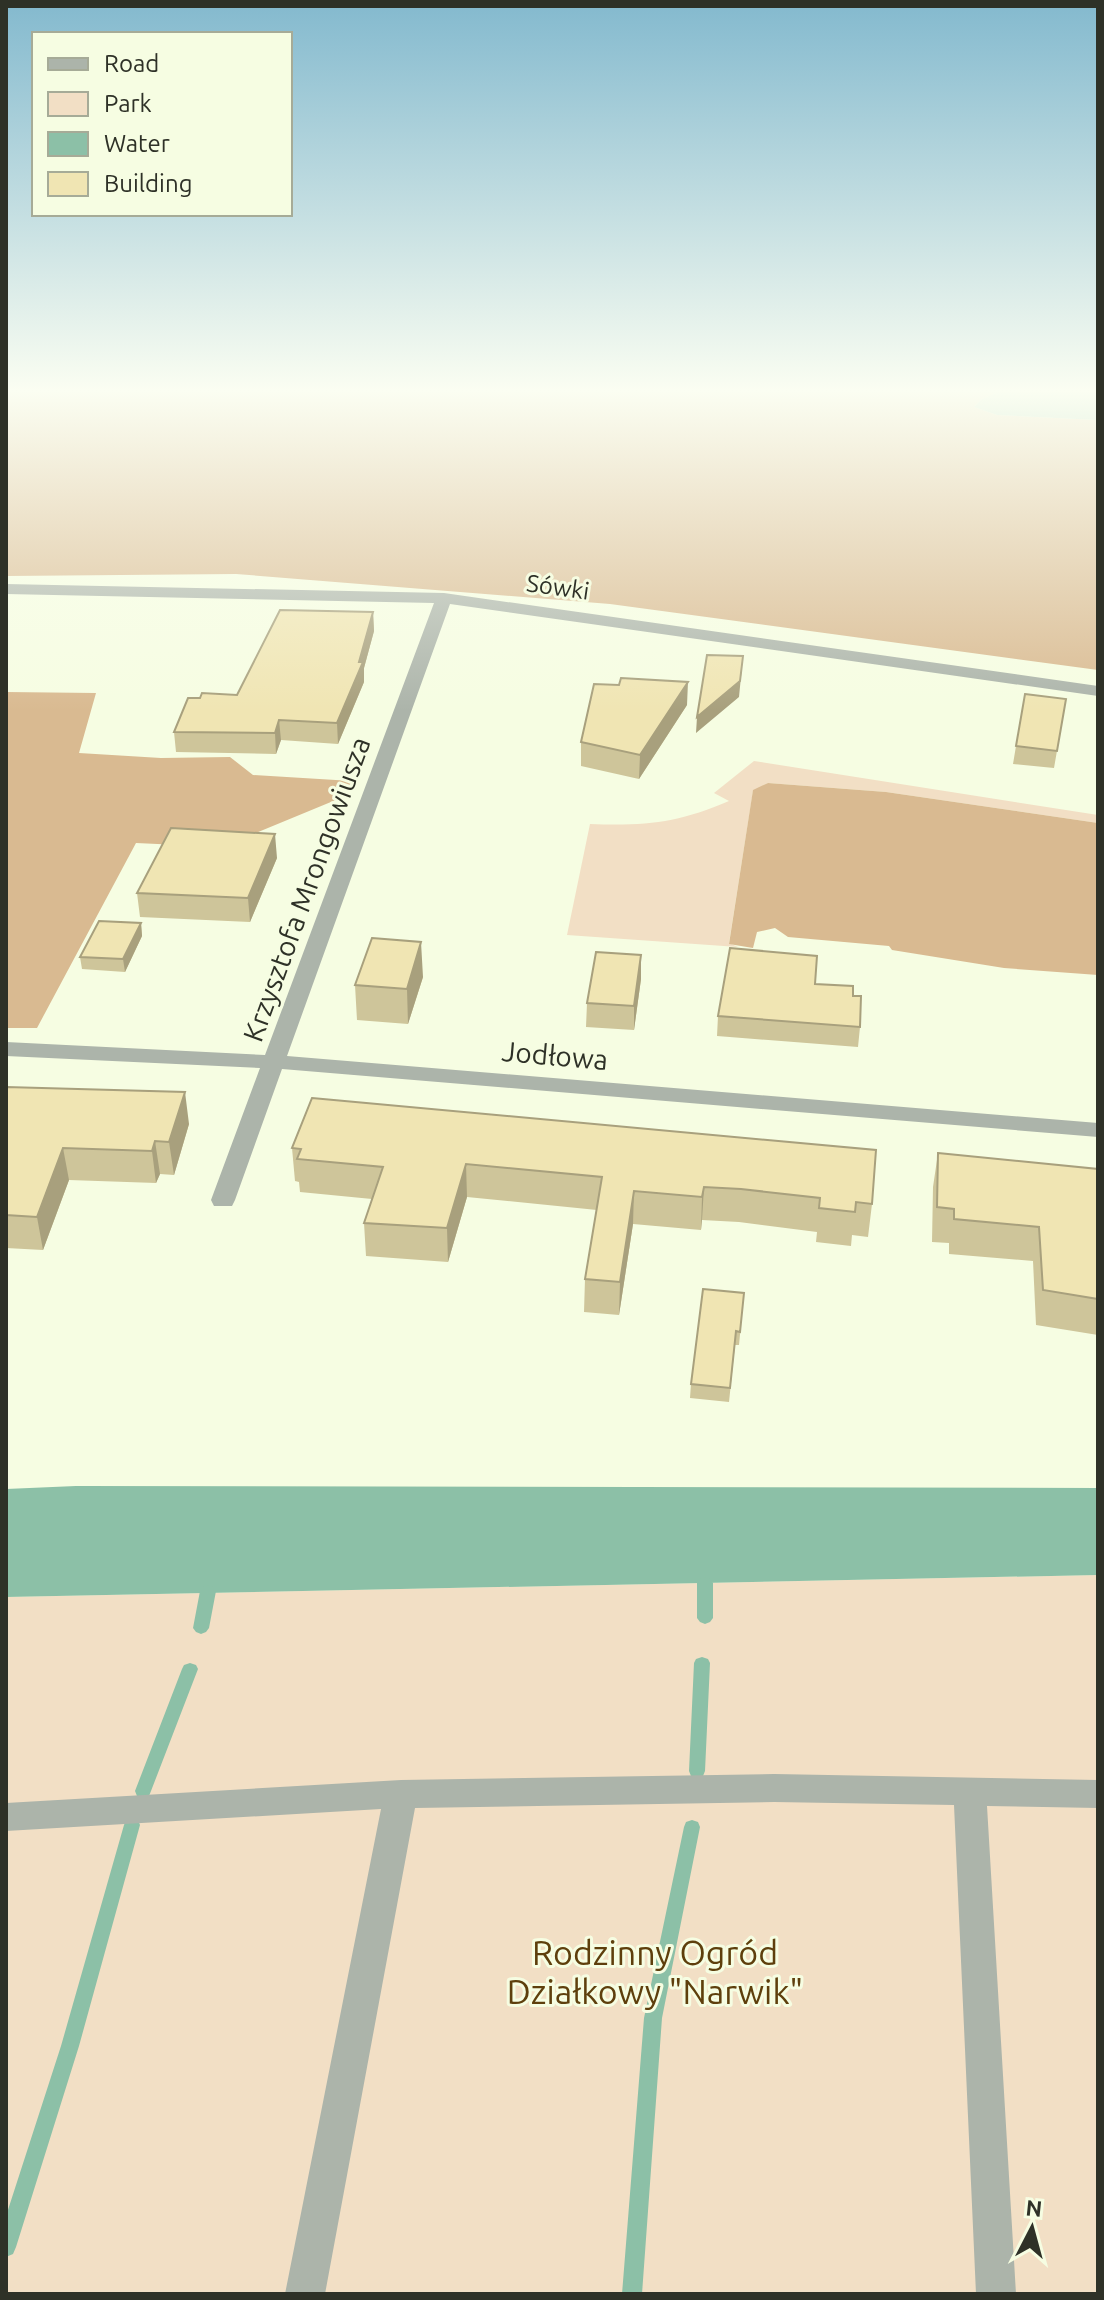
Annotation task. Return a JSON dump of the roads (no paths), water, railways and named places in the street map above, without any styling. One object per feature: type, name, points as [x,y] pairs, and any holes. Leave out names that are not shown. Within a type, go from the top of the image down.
[{"type":"street","name":"Sówki","points":[[6,589],[444,598],[533,608],[1098,691]]},
{"type":"street","name":"Krzysztofa Mrongowiusza","points":[[223,1200],[444,598]]},
{"type":"street","name":"Jodłowa","points":[[6,1049],[275,1062],[1098,1130]]},
{"type":"street","points":[[6,1817],[401,1794],[774,1788],[1098,1794]]},
{"type":"street","points":[[970,1791],[996,2294]]},
{"type":"street","points":[[305,2294],[401,1794]]},
{"type":"water","points":[[76,1486],[1098,1488],[1098,1575],[6,1597],[6,1489]]},
{"type":"waterway","points":[[705,1583],[705,1618]]},
{"type":"waterway","points":[[201,1628],[208,1591]]},
{"type":"waterway","points":[[697,1771],[702,1663]]},
{"type":"waterway","points":[[143,1791],[190,1669]]},
{"type":"waterway","points":[[6,2247],[70,2046],[132,1825]]},
{"type":"waterway","points":[[632,2294],[653,2018],[692,1827]]},
{"type":"park label","name":"Rodzinny Ogród Działkowy \"Narwik\"","points":[[655,1972]]}]
